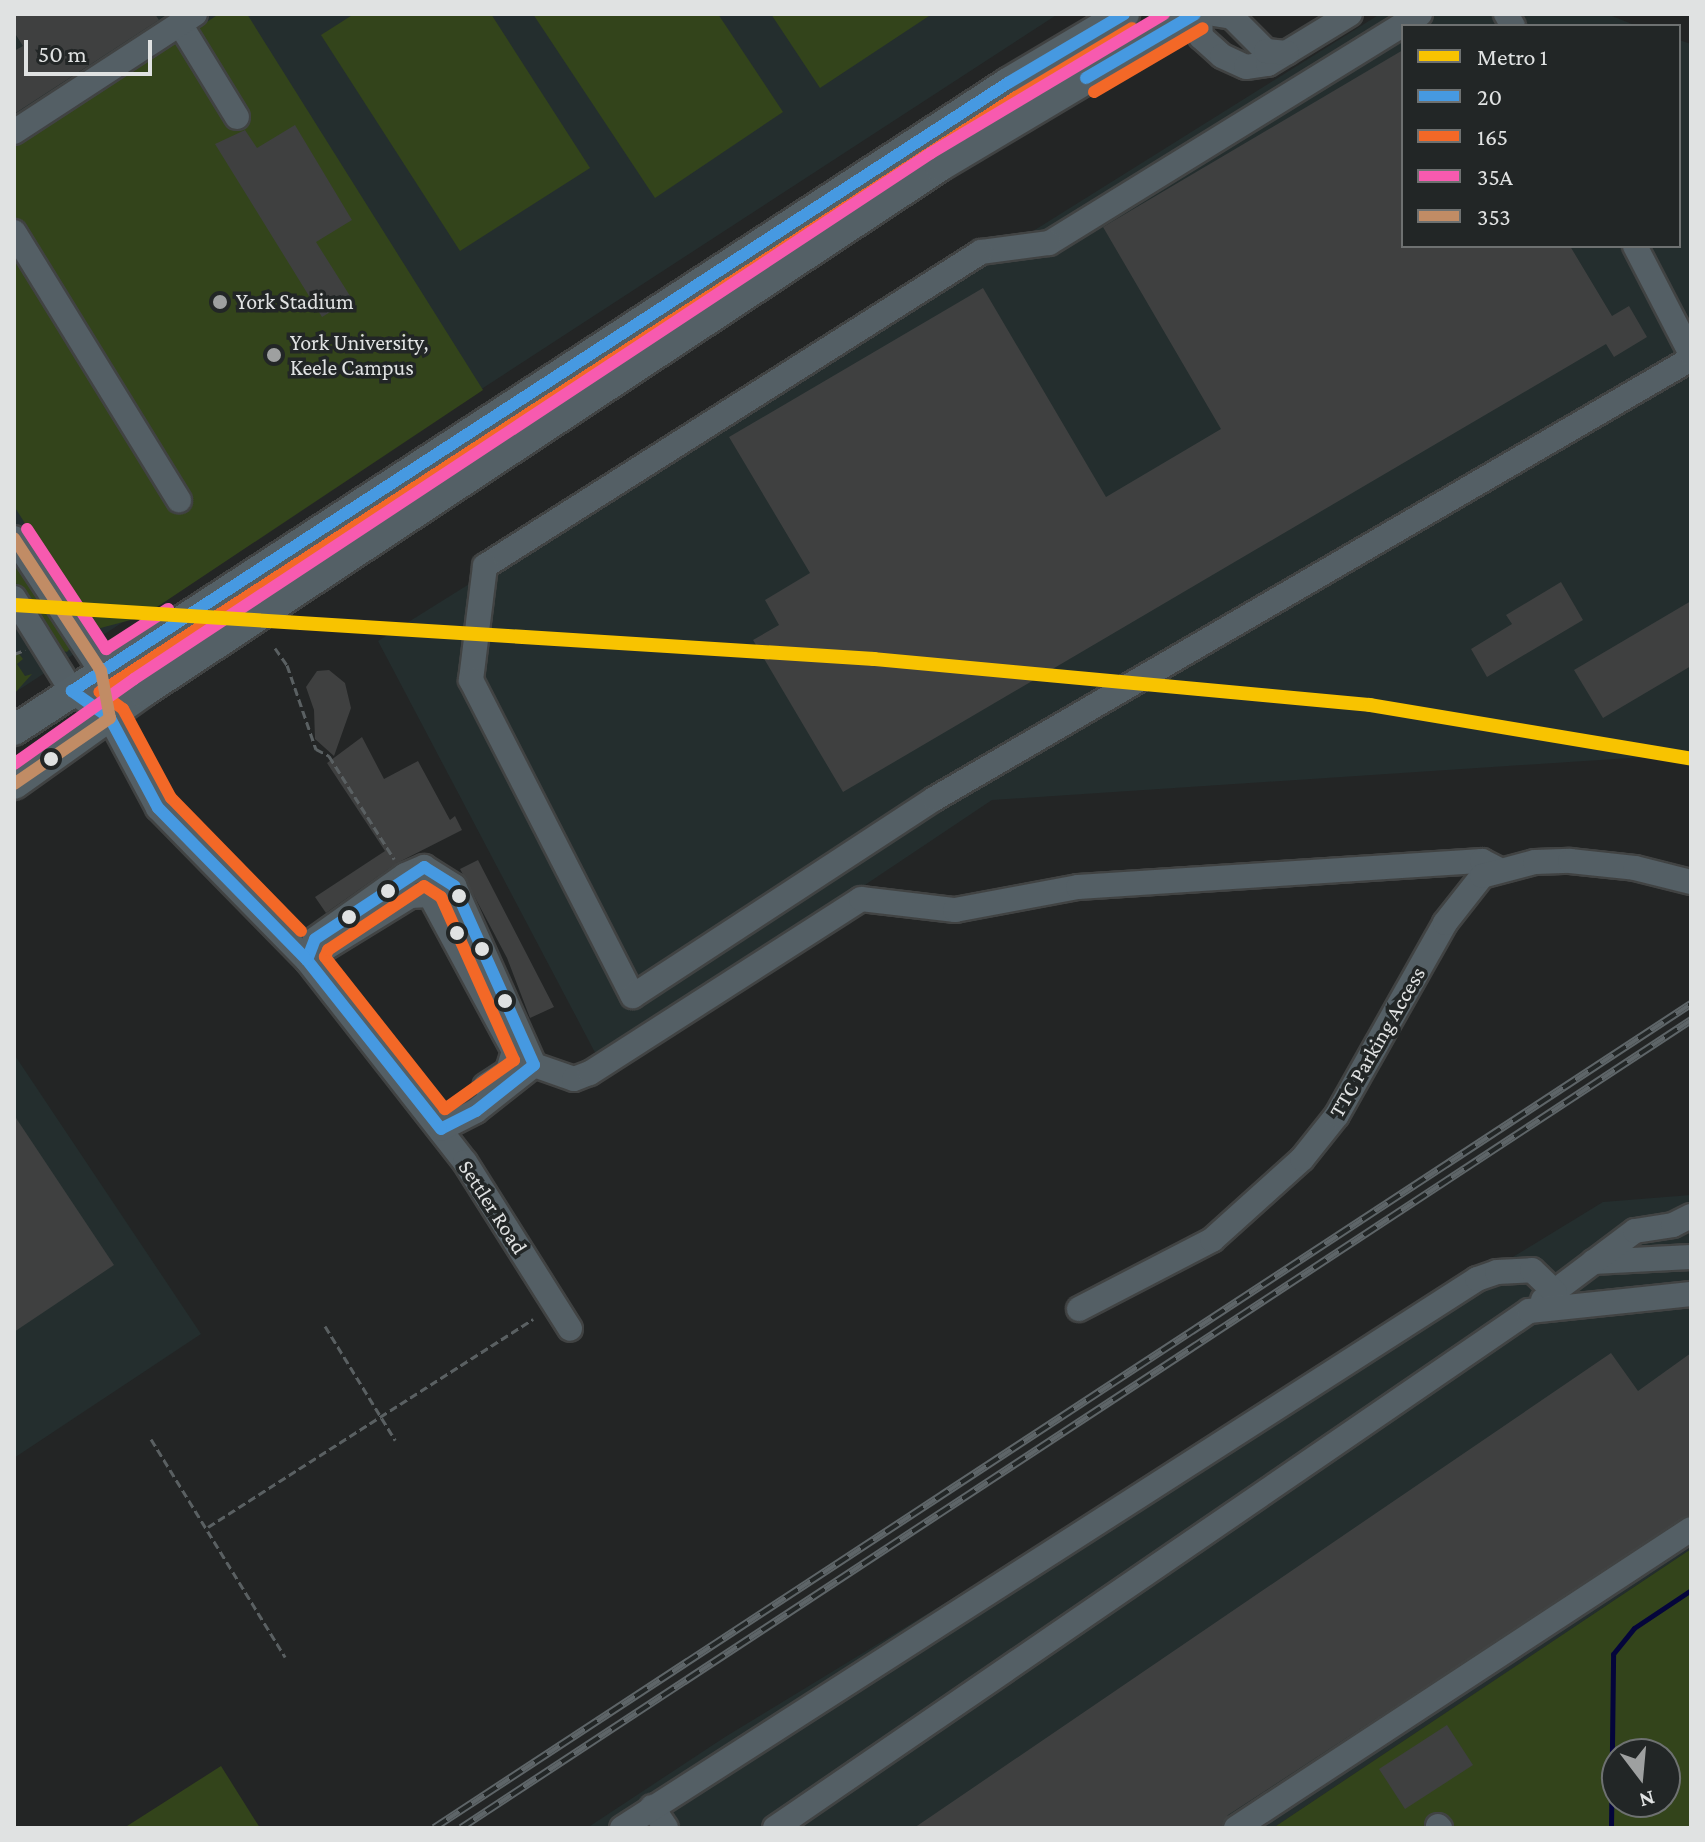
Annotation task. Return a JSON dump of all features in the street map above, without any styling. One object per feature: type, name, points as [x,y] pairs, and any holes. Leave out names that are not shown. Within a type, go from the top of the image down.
[{"type":"main road","points":[[14,730],[995,91],[1124,14]]},
{"type":"main road","points":[[14,784],[940,166],[1197,14]]},
{"type":"street","points":[[1197,14],[1201,37],[1235,63],[1268,64],[1350,14]]},
{"type":"street","points":[[1214,14],[1232,17],[1266,51],[1287,53]]},
{"type":"street","points":[[1413,16],[1049,243],[981,252],[485,566],[471,680],[633,996],[934,799],[1691,356],[1636,248]]},
{"type":"street","points":[[14,132],[187,19],[237,117]]},
{"type":"street","points":[[14,232],[179,500]]},
{"type":"street","points":[[14,538],[101,671],[110,718]]},
{"type":"street","points":[[14,598],[72,691],[110,718]]},
{"type":"street","name":"Settler Road","points":[[110,718],[158,808],[307,960],[441,1129],[570,1329]]},
{"type":"street","points":[[307,960],[315,939],[405,875],[424,867],[454,886],[534,1065],[574,1079],[590,1073],[861,899],[955,910],[1078,887],[1482,861],[1498,869]]},
{"type":"street","name":"TTC Parking Access","points":[[1079,1309],[1212,1240],[1302,1159],[1337,1115],[1466,891],[1498,869],[1535,862],[1600,862],[1691,882]]},
{"type":"street","points":[[307,960],[410,896],[430,895],[438,904],[515,1059],[508,1071],[457,1105],[441,1129]]},
{"type":"street","points":[[441,1129],[476,1111],[534,1065]]},
{"type":"street","points":[[775,1828],[1529,1311],[1635,1231],[1673,1225],[1691,1216]]},
{"type":"street","points":[[1593,1262],[1691,1257]]},
{"type":"street","points":[[622,1828],[1477,1279],[1497,1272],[1532,1270],[1555,1292]]},
{"type":"street","points":[[1529,1311],[1691,1294]]},
{"type":"street","points":[[1236,1828],[1691,1529]]},
{"type":"street","points":[[652,1807],[666,1828]]},
{"type":"path","points":[[275,648],[287,665],[316,749],[329,756],[405,875]]},
{"type":"path","points":[[14,654],[25,650]]},
{"type":"path","points":[[208,1527],[533,1319]]},
{"type":"path","points":[[325,1326],[395,1440]]},
{"type":"path","points":[[151,1439],[208,1527],[230,1576],[285,1657]]},
{"type":"shaded area","name":"York University, Keele Campus","points":[[14,14],[1058,14],[14,693]]},
{"type":"shaded area","points":[[1380,14],[1607,14],[1632,24],[1401,24],[1401,248],[1681,248],[1681,41],[1691,44],[1691,754],[992,800],[600,1062],[378,641]]},
{"type":"shaded area","points":[[14,1054],[201,1334],[14,1458]]},
{"type":"shaded area","points":[[1691,1195],[1691,1549],[1273,1828],[587,1828],[725,1737],[1603,1202]]},
{"type":"green space","name":"York Stadium","points":[[219,14],[247,14],[483,390],[142,617],[93,630],[14,506],[14,146]]},
{"type":"green space","points":[[354,14],[491,14],[590,168],[460,251],[321,35]]},
{"type":"green space","points":[[533,14],[718,14],[783,112],[655,198]]},
{"type":"green space","points":[[771,14],[932,14],[820,88]]},
{"type":"green space","points":[[14,559],[72,646],[67,652],[60,650],[14,580]]},
{"type":"green space","points":[[19,654],[23,659],[17,664],[25,676],[32,674],[14,694],[14,656]]},
{"type":"green space","points":[[1691,1549],[1691,1828],[1273,1828]]},
{"type":"green space","points":[[221,1766],[260,1828],[124,1828]]},
{"type":"building","points":[[14,14],[155,14],[159,20],[14,114],[14,51],[23,46],[14,32]]},
{"type":"building","points":[[1401,51],[1401,248],[1571,248],[1612,316],[1629,306],[1647,337],[1614,357],[1606,344],[843,792],[753,640],[779,625],[765,600],[810,573],[729,437],[983,288],[1106,497],[1221,429],[1103,227]]},
{"type":"building","points":[[295,125],[352,220],[316,242],[352,299],[322,317],[215,144],[245,130],[257,148]]},
{"type":"building","points":[[1561,582],[1583,620],[1487,677],[1471,649],[1512,624],[1506,615]]},
{"type":"building","points":[[1691,601],[1691,666],[1603,718],[1574,670]]},
{"type":"building","points":[[329,670],[345,683],[351,708],[334,756],[315,739],[314,710],[306,687],[317,671]]},
{"type":"building","points":[[362,737],[384,779],[418,761],[450,820],[455,816],[462,830],[397,863],[326,913],[315,897],[385,851],[327,763]]},
{"type":"building","points":[[478,860],[554,1007],[530,1018],[507,958],[460,869]]},
{"type":"building","points":[[14,1115],[114,1265],[14,1332]]},
{"type":"building","points":[[1611,1353],[1638,1391],[1691,1353],[1691,1514],[1228,1815],[1221,1828],[914,1828]]},
{"type":"building","points":[[1447,1725],[1473,1765],[1405,1809],[1379,1769]]},
{"type":"waterway","points":[[1611,1828],[1613,1654],[1634,1628],[1691,1590]]},
{"type":"railway","points":[[434,1828],[1691,1004]]},
{"type":"railway","points":[[461,1828],[1691,1020]]},
{"type":"metro line","name":"1","points":[[14,605],[874,659],[1370,705],[1691,759]]},
{"type":"transit line","name":"20","points":[[307,960],[158,808],[110,718],[72,691],[1008,83],[1124,14]]},
{"type":"transit line","name":"35A","points":[[14,764],[134,679],[931,153],[1164,14]]},
{"type":"transit line","name":"20","points":[[1086,78],[1195,14]]},
{"type":"transit line","name":"165","points":[[301,931],[171,798],[123,709],[100,692],[1016,97],[1132,28]]},
{"type":"transit line","name":"165","points":[[1094,92],[1203,28]]},
{"type":"transit line","name":"35A","points":[[27,529],[106,649],[168,609]]},
{"type":"transit line","name":"353","points":[[14,538],[101,671],[110,718],[14,784]]},
{"type":"transit line","name":"20","points":[[424,867],[454,886],[534,1065],[476,1111],[441,1129],[307,960],[315,939],[424,867]]},
{"type":"transit line","name":"165","points":[[424,886],[441,897],[514,1060],[445,1109],[325,957],[328,950],[424,886]]},
{"type":"place","name":"York Stadium","points":[[220,302]]},
{"type":"place","name":"York University, Keele Campus","points":[[274,355]]}]
